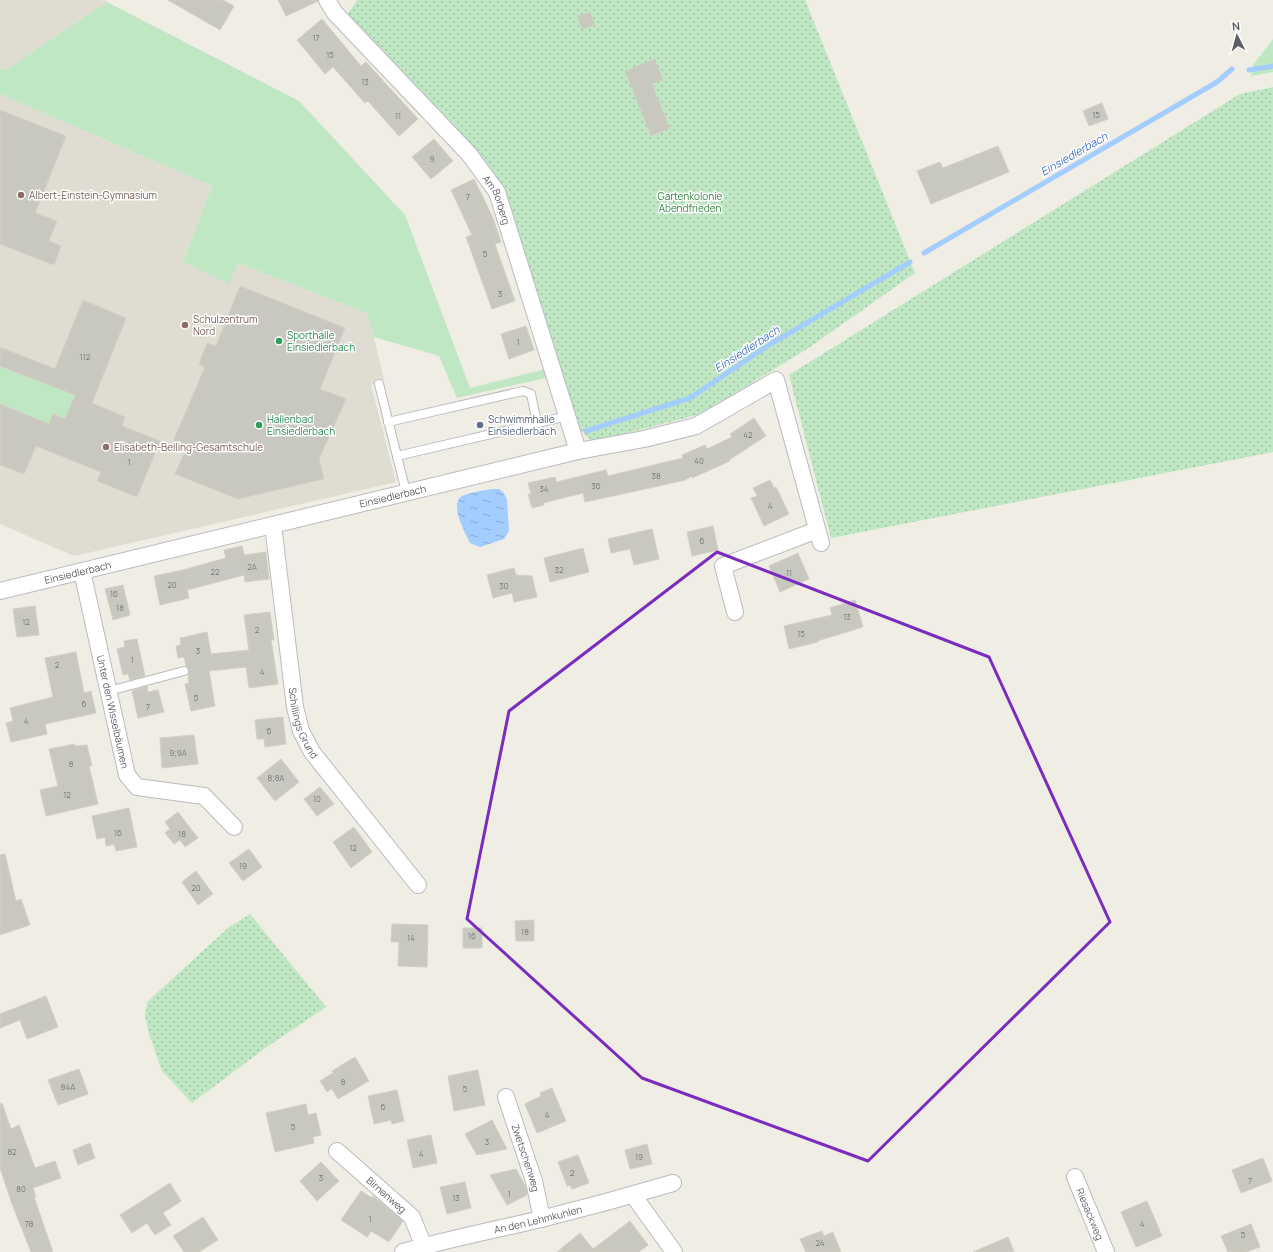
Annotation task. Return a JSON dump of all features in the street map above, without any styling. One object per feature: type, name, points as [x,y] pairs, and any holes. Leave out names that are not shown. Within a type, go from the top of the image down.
[{"type":"street","name":"Am Borberg","points":[[327,0],[335,12],[469,154],[496,192],[578,451]]},
{"type":"street","name":"Einsiedlerbach","points":[[0,590],[578,451],[644,439],[696,426],[776,380],[819,537],[723,566],[735,612]]},
{"type":"street","name":"Schillings Grund","points":[[273,525],[295,707],[301,731],[312,752],[418,885]]},
{"type":"street","name":"Unter den Wisselbäumen","points":[[82,571],[127,775],[137,787],[204,796],[234,827]]},
{"type":"street","name":"Zwetschenweg","points":[[506,1097],[534,1181],[542,1219]]},
{"type":"street","name":"Birnenweg","points":[[337,1151],[412,1217],[426,1249]]},
{"type":"street","name":"Riesackweg","points":[[1074,1177],[1106,1252]]},
{"type":"street","name":"An den Lehmkuhlen","points":[[403,1252],[426,1249],[633,1195],[673,1183]]},
{"type":"street","points":[[633,1195],[674,1252]]},
{"type":"lane","points":[[379,384],[406,492]]},
{"type":"lane","points":[[388,422],[523,391],[531,394],[537,423]]},
{"type":"lane","points":[[397,456],[568,416]]},
{"type":"lane","points":[[109,691],[184,671]]},
{"type":"highlighted area","points":[[717,552],[989,657],[1110,922],[868,1161],[642,1078],[467,919],[509,711]]},
{"type":"shaded area","points":[[0,0],[105,0],[107,2],[0,74]]},
{"type":"shaded area","name":"Schulzentrum Nord","points":[[0,94],[212,186],[183,262],[238,263],[367,313],[384,380],[371,385],[396,482],[74,556],[0,524]]},
{"type":"green space","name":"Gartenkolonie Abendfrieden","points":[[357,0],[805,0],[915,273],[807,349],[701,414],[592,442],[568,416],[496,192],[343,21]]},
{"type":"green space","points":[[107,2],[299,101],[405,215],[470,388],[553,367],[555,376],[457,398],[439,356],[374,337],[367,313],[238,263],[229,284],[183,262],[212,186],[0,94],[0,69],[6,70]]},
{"type":"green space","points":[[1273,39],[1273,72],[1251,76],[1253,65]]},
{"type":"green space","points":[[1273,87],[1273,452],[831,538],[789,375],[1240,94]]},
{"type":"green space","points":[[0,366],[75,395],[65,419],[53,414],[50,421],[54,448],[0,404]]},
{"type":"green space","points":[[250,914],[326,1007],[264,1049],[192,1103],[162,1071],[149,1034],[145,1016],[147,1002],[228,928]]},
{"type":"water","points":[[499,489],[503,492],[507,499],[509,531],[504,539],[480,547],[470,543],[465,533],[459,519],[457,505],[458,500],[462,496]]},
{"type":"building","points":[[168,0],[223,0],[234,6],[220,30]]},
{"type":"building","points":[[278,0],[318,0],[318,1],[286,16]]},
{"type":"building","points":[[590,12],[595,25],[582,29],[577,16]]},
{"type":"building","points":[[322,19],[361,66],[366,62],[418,119],[399,136],[368,101],[365,103],[333,67],[325,74],[297,40]]},
{"type":"building","points":[[655,59],[663,80],[652,84],[670,128],[651,136],[625,71]]},
{"type":"building","points":[[1102,103],[1108,119],[1089,126],[1083,111]]},
{"type":"building","name":"Albert-Einstein-Gymnasium","points":[[0,110],[66,136],[35,213],[57,221],[49,241],[61,246],[54,265],[0,244]]},
{"type":"building","points":[[434,139],[453,161],[431,179],[412,157]]},
{"type":"building","points":[[998,146],[1009,172],[931,204],[917,171],[940,162],[943,168]]},
{"type":"building","points":[[474,179],[493,218],[501,242],[495,244],[515,301],[492,309],[466,237],[472,235],[451,190]]},
{"type":"building","name":"Hallenbad Einsiedlerbach","points":[[240,286],[345,328],[320,389],[346,399],[319,459],[324,479],[238,499],[175,474],[186,449],[172,444],[205,367],[199,364],[207,343],[216,346]]},
{"type":"building","points":[[83,300],[126,318],[92,403],[125,417],[122,426],[160,441],[137,497],[97,481],[101,472],[36,446],[24,474],[0,465],[0,404],[49,424],[53,414],[65,419],[75,395],[0,366],[0,347],[55,369]]},
{"type":"building","points":[[526,326],[534,350],[509,359],[501,334]]},
{"type":"building","points":[[754,418],[766,436],[729,460],[730,461],[692,478],[692,476],[685,480],[585,502],[583,493],[543,503],[544,505],[532,508],[528,494],[531,494],[528,483],[555,477],[556,482],[606,470],[608,476],[683,458],[682,455],[705,445],[707,449],[732,437],[730,434]]},
{"type":"building","points":[[770,480],[774,488],[776,487],[789,514],[764,526],[751,498],[757,496],[753,488]]},
{"type":"building","points":[[713,526],[718,550],[692,556],[687,532]]},
{"type":"building","points":[[652,529],[659,559],[634,565],[630,549],[611,553],[608,539]]},
{"type":"building","points":[[242,546],[244,555],[266,552],[269,579],[245,582],[244,575],[187,590],[189,598],[160,605],[154,576],[183,570],[226,558],[224,550]]},
{"type":"building","points":[[583,548],[589,572],[550,582],[544,558]]},
{"type":"building","points":[[798,553],[809,579],[780,592],[769,566]]},
{"type":"building","points":[[514,568],[516,575],[532,576],[537,597],[514,602],[512,593],[493,598],[487,575]]},
{"type":"building","points":[[123,585],[130,615],[113,620],[105,589]]},
{"type":"building","points":[[855,600],[863,627],[817,641],[818,642],[789,649],[784,626],[832,615],[830,608]]},
{"type":"building","points":[[35,606],[39,635],[17,637],[13,609]]},
{"type":"building","points":[[270,612],[274,640],[271,640],[278,684],[249,688],[246,667],[209,671],[215,706],[191,711],[185,684],[189,683],[189,670],[186,666],[184,657],[178,658],[176,646],[181,645],[180,638],[207,632],[211,654],[249,650],[244,615]]},
{"type":"building","points":[[137,639],[145,676],[130,680],[128,674],[123,675],[117,649],[125,647],[124,641]]},
{"type":"building","points":[[76,652],[84,693],[91,691],[96,713],[45,724],[47,734],[11,742],[6,723],[13,721],[10,708],[53,697],[45,658]]},
{"type":"building","points":[[147,686],[148,692],[158,690],[164,712],[138,718],[132,691]]},
{"type":"building","points":[[283,717],[286,744],[265,747],[264,739],[257,739],[255,720]]},
{"type":"building","points":[[194,735],[198,764],[162,768],[160,738]]},
{"type":"building","points":[[75,744],[75,746],[87,745],[92,766],[89,766],[98,804],[46,816],[40,790],[58,786],[49,749]]},
{"type":"building","points":[[281,759],[299,782],[275,801],[257,778]]},
{"type":"building","points":[[320,787],[334,804],[317,816],[304,799]]},
{"type":"building","points":[[129,808],[137,847],[116,851],[114,844],[106,846],[105,837],[97,839],[92,816]]},
{"type":"building","points":[[178,812],[198,838],[185,847],[180,840],[174,844],[165,833],[170,829],[165,822]]},
{"type":"building","points":[[354,827],[372,852],[351,868],[333,842]]},
{"type":"building","points":[[249,849],[262,867],[243,881],[229,863]]},
{"type":"building","points":[[5,854],[16,901],[21,899],[30,925],[0,935],[0,855]]},
{"type":"building","points":[[196,871],[213,894],[198,905],[182,882]]},
{"type":"building","points":[[534,920],[534,941],[516,941],[515,921]]},
{"type":"building","points":[[392,924],[428,925],[427,967],[398,966],[399,942],[391,942]]},
{"type":"building","points":[[463,928],[482,928],[482,948],[463,948]]},
{"type":"building","points":[[46,996],[58,1027],[27,1039],[20,1020],[0,1028],[0,1014]]},
{"type":"building","points":[[355,1057],[369,1081],[338,1099],[332,1089],[327,1092],[320,1081],[333,1073],[332,1071]]},
{"type":"building","points":[[79,1069],[88,1094],[58,1105],[48,1080]]},
{"type":"building","points":[[478,1070],[485,1105],[454,1111],[448,1076]]},
{"type":"building","points":[[552,1088],[566,1121],[537,1133],[525,1104],[541,1096],[540,1093]]},
{"type":"building","points":[[397,1090],[404,1121],[392,1124],[391,1120],[374,1124],[368,1096]]},
{"type":"building","points":[[2,1103],[11,1129],[19,1125],[35,1168],[55,1161],[61,1178],[33,1188],[36,1197],[34,1197],[53,1252],[31,1252],[12,1204],[0,1168],[0,1104]]},
{"type":"building","points":[[306,1104],[308,1115],[316,1113],[321,1135],[313,1137],[314,1143],[275,1152],[266,1113]]},
{"type":"building","points":[[492,1120],[507,1149],[477,1155],[465,1134]]},
{"type":"building","points":[[431,1135],[437,1163],[413,1168],[407,1140]]},
{"type":"building","points":[[90,1143],[95,1158],[78,1165],[73,1150]]},
{"type":"building","points":[[647,1144],[652,1164],[630,1169],[625,1150]]},
{"type":"building","points":[[578,1155],[589,1183],[572,1189],[570,1185],[567,1186],[558,1162]]},
{"type":"building","points":[[1263,1158],[1272,1181],[1241,1193],[1232,1170]]},
{"type":"building","points":[[321,1162],[339,1181],[317,1201],[300,1181]]},
{"type":"building","points":[[516,1169],[526,1187],[527,1195],[507,1205],[490,1175]]},
{"type":"building","points":[[465,1182],[471,1208],[447,1214],[440,1187]]},
{"type":"building","points":[[170,1183],[181,1201],[163,1213],[171,1225],[155,1235],[147,1223],[132,1233],[120,1215]]},
{"type":"building","points":[[361,1191],[372,1198],[373,1196],[403,1221],[389,1242],[371,1231],[367,1237],[341,1220]]},
{"type":"building","points":[[1147,1201],[1162,1236],[1136,1247],[1121,1212]]},
{"type":"building","points":[[203,1217],[218,1240],[199,1252],[184,1252],[173,1236]]},
{"type":"building","points":[[630,1221],[648,1245],[639,1252],[557,1252],[580,1233],[593,1249]]},
{"type":"building","points":[[1251,1224],[1260,1247],[1246,1252],[1228,1252],[1221,1236]]},
{"type":"building","points":[[822,1231],[824,1236],[833,1232],[841,1252],[806,1252],[800,1239]]},
{"type":"building","points":[[1008,1237],[1014,1252],[973,1252]]},
{"type":"waterway","name":"Einsiedlerbach","points":[[1249,70],[1273,66]]},
{"type":"waterway","name":"Einsiedlerbach","points":[[924,253],[1217,82],[1232,69]]},
{"type":"waterway","name":"Einsiedlerbach","points":[[586,431],[690,398],[769,345],[910,262]]},
{"type":"place","name":"Albert-Einstein-Gymnasium","points":[[21,195]]},
{"type":"place","name":"Schulzentrum Nord","points":[[185,325]]},
{"type":"place","name":"Sporthalle Einsiedlerbach","points":[[279,341]]},
{"type":"place","name":"Hallenbad Einsiedlerbach","points":[[259,425]]},
{"type":"place","name":"Schwimmhalle Einsiedlerbach","points":[[480,425]]},
{"type":"place","name":"Elisabeth-Belling-Gesamtschule","points":[[106,447]]}]
